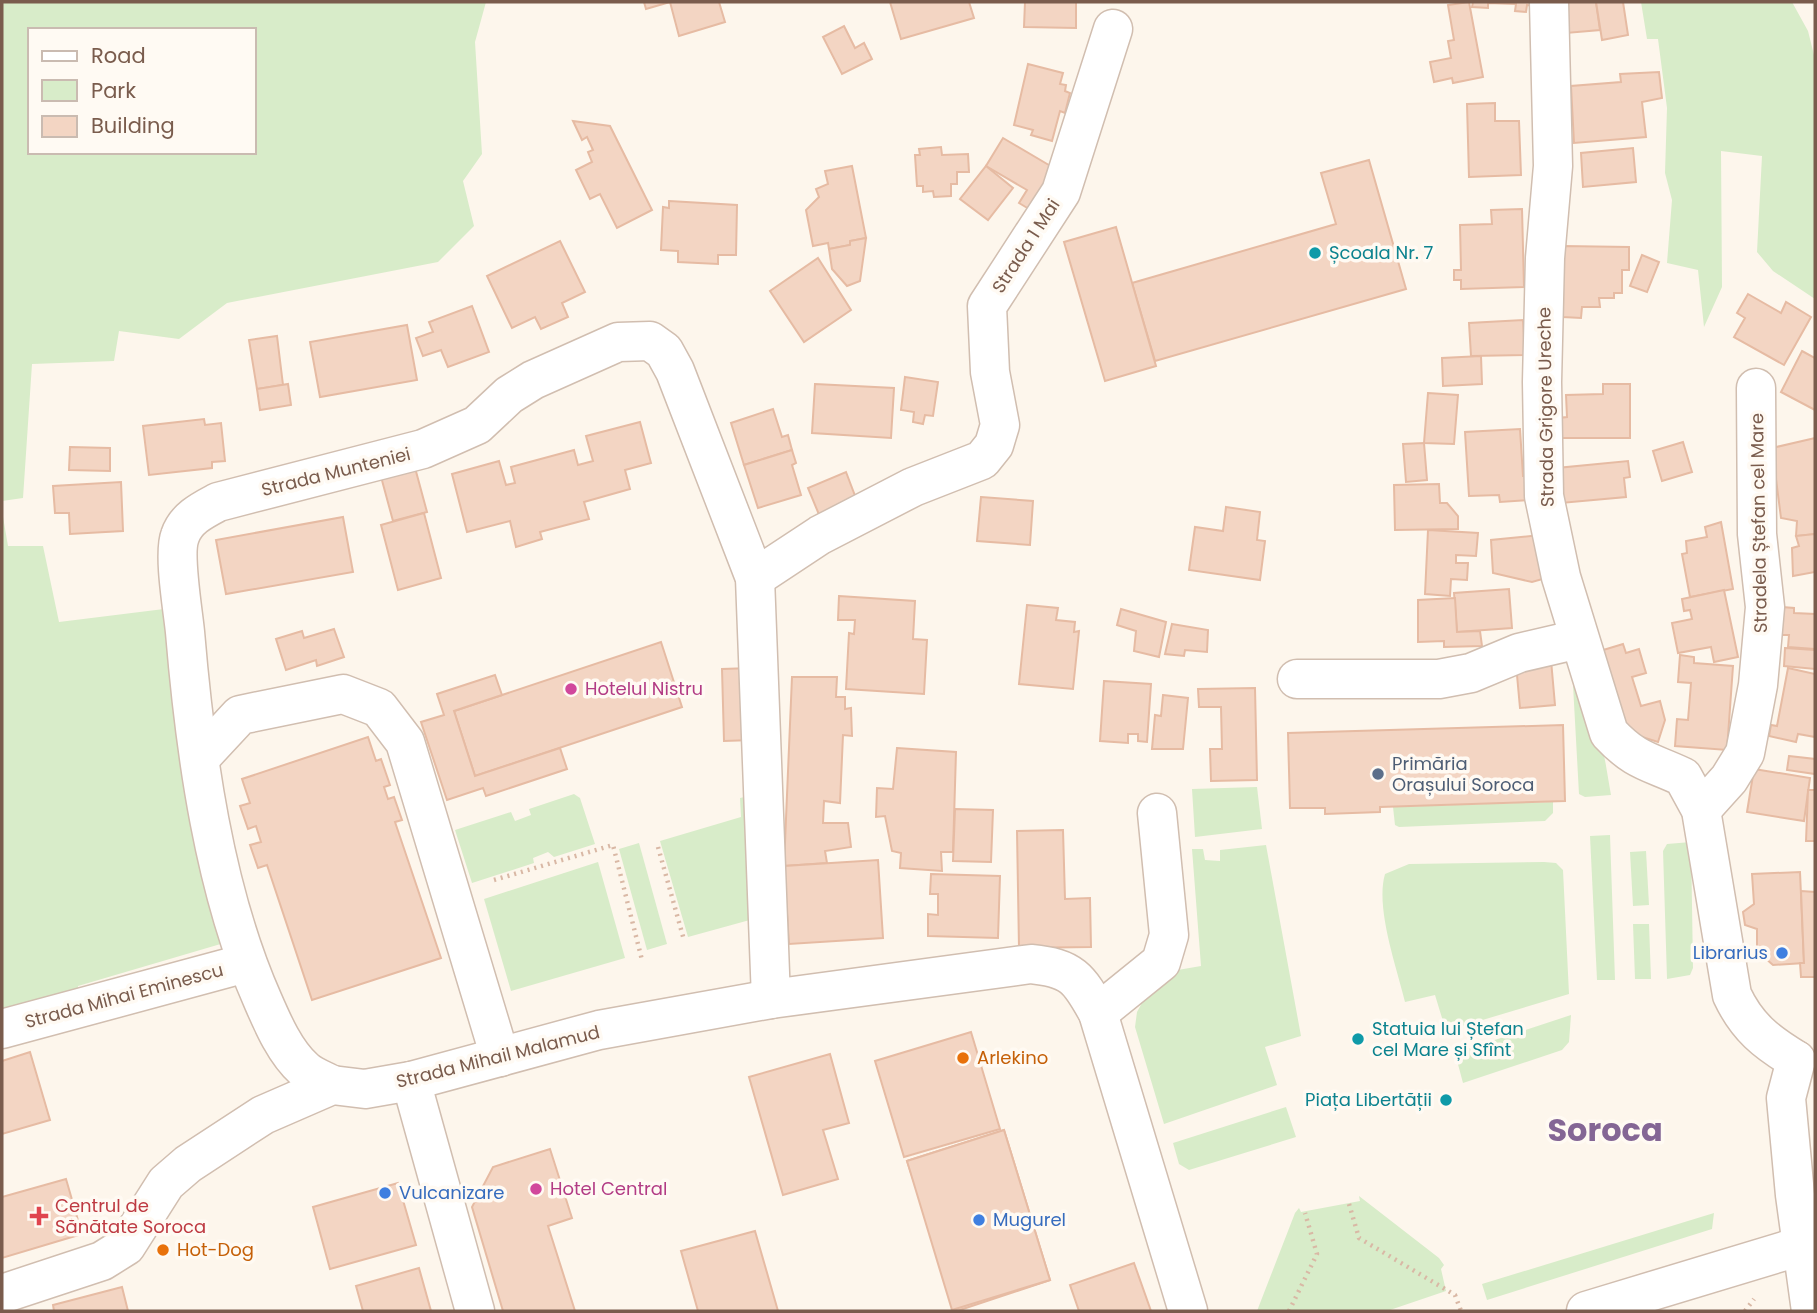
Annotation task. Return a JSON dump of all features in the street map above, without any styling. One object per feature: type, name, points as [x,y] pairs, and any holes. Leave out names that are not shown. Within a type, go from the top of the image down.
[{"type":"street","name":"Strada Grigore Ureche","points":[[1549,2],[1553,166],[1545,258],[1542,382],[1544,496],[1561,577],[1609,733],[1626,751],[1644,764],[1683,777],[1701,810],[1732,995],[1743,1020],[1757,1034],[1806,1052]]},
{"type":"street","name":"Strada 1 Mai","points":[[755,578],[820,535],[913,487],[982,460],[994,445],[1000,425],[990,372],[987,306],[1061,192],[1113,29]]},
{"type":"street","name":"Strada Munteniei","points":[[332,1085],[305,1070],[286,1046],[246,963],[218,862],[190,687],[179,565],[179,537],[194,515],[218,502],[423,450],[477,425],[509,394],[533,380],[618,342],[650,341],[664,351],[675,372],[755,578]]},
{"type":"street","name":"Stradela Ștefan cel Mare","points":[[1701,810],[1729,779],[1745,753],[1758,685],[1765,607],[1757,534],[1756,388]]},
{"type":"street","points":[[755,578],[771,999]]},
{"type":"street","points":[[1297,679],[1439,680],[1471,673],[1519,653],[1579,639]]},
{"type":"street","points":[[201,757],[240,715],[343,694],[379,708],[404,741],[500,1057]]},
{"type":"street","points":[[1157,813],[1168,935],[1161,962],[1097,1013],[1188,1311]]},
{"type":"street","name":"Strada Mihai Eminescu","points":[[2,1029],[246,963]]},
{"type":"street","name":"Strada Mihail Malamud","points":[[2,1294],[90,1265],[118,1251],[139,1227],[166,1183],[188,1164],[263,1115],[332,1085],[365,1089],[411,1081],[599,1030],[771,999],[1031,964],[1066,971],[1081,982],[1097,1013]]},
{"type":"street","points":[[1806,1052],[1786,1098],[1801,1245],[1811,1311]]},
{"type":"street","points":[[411,1081],[475,1311]]},
{"type":"street","points":[[1586,1311],[1801,1245]]},
{"type":"path","points":[[494,880],[613,845],[642,960]]},
{"type":"path","points":[[658,847],[684,940]]},
{"type":"path","points":[[1349,1204],[1359,1238],[1455,1295],[1461,1311]]},
{"type":"path","points":[[1289,1311],[1317,1254],[1305,1213]]},
{"type":"green space","points":[[2,2],[486,2],[475,42],[482,154],[463,181],[474,226],[438,262],[227,303],[179,339],[119,331],[114,361],[32,364],[23,498],[2,501]]},
{"type":"green space","points":[[1641,2],[1792,2],[1808,31],[1815,59],[1815,299],[1773,271],[1757,252],[1762,156],[1721,151],[1722,287],[1704,327],[1698,270],[1667,263],[1672,200],[1665,173],[1667,108],[1658,39],[1647,39]]},
{"type":"green space","points":[[2,511],[8,546],[43,546],[59,622],[164,609],[224,943],[78,986],[79,996],[2,1014]]},
{"type":"green space","points":[[1573,685],[1590,709],[1600,737],[1611,795],[1585,797],[1579,794]]},
{"type":"green space","points":[[1257,787],[1262,829],[1195,837],[1192,789]]},
{"type":"green space","points":[[574,794],[580,798],[595,844],[554,857],[548,852],[533,858],[534,863],[472,883],[455,830],[511,812],[515,821],[531,815],[529,809]]},
{"type":"green space","points":[[749,796],[757,918],[688,937],[660,841],[741,817],[740,798]]},
{"type":"green space","points":[[1553,802],[1553,813],[1545,821],[1399,827],[1395,825],[1393,807]]},
{"type":"green space","points":[[1610,835],[1615,980],[1597,980],[1590,836]]},
{"type":"green space","points":[[1691,842],[1693,968],[1690,975],[1667,979],[1663,851],[1667,844]]},
{"type":"green space","points":[[639,843],[667,944],[647,950],[619,849]]},
{"type":"green space","points":[[1266,845],[1301,1036],[1265,1047],[1277,1085],[1164,1124],[1135,1027],[1137,1012],[1143,1001],[1172,971],[1201,966],[1192,849],[1203,849],[1205,860],[1220,861],[1220,850]]},
{"type":"green space","points":[[1646,851],[1649,905],[1633,906],[1630,852]]},
{"type":"green space","points":[[598,862],[625,958],[511,991],[484,899]]},
{"type":"green space","points":[[1556,863],[1563,870],[1569,994],[1446,1031],[1435,995],[1405,1002],[1385,920],[1385,874],[1409,864]]},
{"type":"green space","points":[[1633,924],[1649,924],[1651,979],[1635,979]]},
{"type":"green space","points":[[1571,1015],[1569,1042],[1562,1050],[1463,1083],[1455,1053]]},
{"type":"green space","points":[[1286,1107],[1296,1137],[1189,1170],[1179,1164],[1173,1143]]},
{"type":"green space","points":[[1359,1196],[1439,1258],[1444,1265],[1441,1269],[1446,1291],[1387,1311],[1257,1311],[1299,1208],[1301,1212],[1360,1201]]},
{"type":"green space","points":[[1714,1213],[1712,1229],[1487,1300],[1482,1284]]},
{"type":"building","points":[[644,2],[670,2],[646,9]]},
{"type":"building","points":[[670,2],[719,2],[725,22],[679,36]]},
{"type":"building","points":[[890,2],[969,2],[974,18],[901,39]]},
{"type":"building","points":[[1025,2],[1076,2],[1076,28],[1024,27]]},
{"type":"building","points":[[1469,2],[1483,77],[1453,83],[1452,78],[1434,82],[1430,62],[1451,58],[1448,41],[1454,40],[1448,5]]},
{"type":"building","points":[[1473,2],[1533,2],[1533,6],[1527,5],[1526,12],[1515,11],[1516,4],[1488,3],[1488,8],[1472,7]]},
{"type":"building","points":[[1559,2],[1596,2],[1600,30],[1566,33]]},
{"type":"building","points":[[1596,2],[1623,2],[1628,35],[1602,40]]},
{"type":"building","points":[[844,26],[855,48],[864,43],[872,59],[842,74],[823,37]]},
{"type":"building","points":[[1028,64],[1063,73],[1060,84],[1066,85],[1065,91],[1070,93],[1065,113],[1060,111],[1052,141],[1031,135],[1033,130],[1014,125]]},
{"type":"building","points":[[1659,72],[1662,98],[1642,102],[1646,137],[1574,143],[1571,86],[1621,82],[1620,74]]},
{"type":"building","points":[[1495,103],[1495,121],[1519,121],[1521,175],[1469,177],[1467,104]]},
{"type":"building","points":[[573,121],[610,126],[652,210],[617,228],[600,194],[590,199],[576,170],[592,162],[588,152],[593,150],[587,137],[582,140]]},
{"type":"building","points":[[1003,138],[1059,171],[1034,212],[1019,203],[1027,190],[986,166]]},
{"type":"building","points":[[941,147],[942,155],[968,154],[969,172],[957,172],[957,184],[951,184],[951,196],[934,197],[933,191],[923,192],[923,186],[917,186],[915,155],[920,155],[919,149]]},
{"type":"building","points":[[1633,148],[1636,182],[1583,187],[1581,153]]},
{"type":"building","name":"Școala Nr. 7","points":[[1369,160],[1406,289],[1155,361],[1132,283],[1336,224],[1321,173]]},
{"type":"building","points":[[852,166],[866,238],[850,241],[850,245],[829,249],[828,243],[813,246],[806,210],[819,197],[816,189],[828,184],[825,171]]},
{"type":"building","points":[[986,166],[1013,188],[988,220],[960,199]]},
{"type":"building","points":[[669,201],[737,205],[736,255],[718,255],[718,264],[678,262],[678,251],[661,250],[663,207],[669,208]]},
{"type":"building","points":[[1522,209],[1524,287],[1461,289],[1461,280],[1454,280],[1454,270],[1461,270],[1460,225],[1492,224],[1491,210]]},
{"type":"building","points":[[1116,227],[1156,366],[1105,381],[1064,242]]},
{"type":"building","points":[[866,238],[860,281],[847,286],[832,269],[829,249],[850,245],[850,241]]},
{"type":"building","points":[[560,241],[585,292],[562,303],[568,317],[541,329],[535,317],[512,328],[487,276]]},
{"type":"building","points":[[1563,246],[1629,247],[1629,270],[1622,270],[1622,293],[1614,293],[1614,298],[1599,298],[1600,307],[1582,307],[1581,318],[1563,317]]},
{"type":"building","points":[[1642,255],[1659,262],[1647,292],[1630,286]]},
{"type":"building","points":[[818,258],[851,310],[804,342],[770,291]]},
{"type":"building","points":[[1748,294],[1781,313],[1786,302],[1811,317],[1784,365],[1734,337],[1745,318],[1737,313]]},
{"type":"building","points":[[472,306],[489,352],[448,367],[441,350],[423,356],[416,338],[433,332],[429,322]]},
{"type":"building","points":[[1523,320],[1525,355],[1471,356],[1469,323]]},
{"type":"building","points":[[407,325],[417,380],[320,397],[310,342]]},
{"type":"building","points":[[277,336],[283,385],[257,389],[249,340]]},
{"type":"building","points":[[1802,351],[1815,358],[1815,410],[1781,392]]},
{"type":"building","points":[[1481,356],[1482,384],[1443,386],[1442,358]]},
{"type":"building","points":[[905,377],[938,382],[933,416],[925,415],[923,424],[913,422],[914,412],[901,410]]},
{"type":"building","points":[[288,384],[291,405],[260,410],[257,389]]},
{"type":"building","points":[[815,384],[894,388],[891,438],[812,433]]},
{"type":"building","points":[[1603,384],[1630,384],[1630,438],[1558,438],[1558,418],[1567,417],[1566,395],[1603,394]]},
{"type":"building","points":[[1428,393],[1458,395],[1454,444],[1424,443]]},
{"type":"building","points":[[773,409],[782,437],[788,435],[792,450],[744,465],[731,423]]},
{"type":"building","points":[[204,419],[205,425],[221,423],[225,461],[212,462],[212,468],[149,475],[143,426]]},
{"type":"building","points":[[640,422],[651,463],[625,470],[630,489],[584,502],[589,519],[540,532],[542,539],[516,547],[510,521],[467,532],[452,474],[499,461],[506,485],[515,483],[511,467],[574,450],[578,465],[593,461],[586,436]]},
{"type":"building","points":[[1520,429],[1523,476],[1529,476],[1531,500],[1500,502],[1499,495],[1469,496],[1465,432]]},
{"type":"building","points":[[1815,438],[1815,534],[1796,536],[1797,521],[1781,518],[1772,448]]},
{"type":"building","points":[[1683,442],[1692,472],[1662,481],[1653,451]]},
{"type":"building","points":[[1424,443],[1427,480],[1406,482],[1403,444]]},
{"type":"building","points":[[70,447],[110,448],[110,471],[69,470]]},
{"type":"building","points":[[792,450],[796,463],[792,465],[801,495],[758,508],[744,465]]},
{"type":"building","points":[[1628,461],[1630,477],[1624,478],[1626,497],[1561,503],[1557,468]]},
{"type":"building","points":[[414,464],[427,512],[393,521],[380,473]]},
{"type":"building","points":[[846,472],[857,501],[820,517],[808,488]]},
{"type":"building","points":[[121,482],[123,531],[70,534],[69,513],[55,513],[53,486]]},
{"type":"building","points":[[1439,484],[1440,503],[1447,503],[1458,516],[1458,529],[1395,530],[1394,485]]},
{"type":"building","points":[[981,497],[1033,501],[1030,545],[977,541]]},
{"type":"building","points":[[1226,507],[1260,512],[1257,540],[1265,541],[1260,580],[1189,570],[1195,527],[1223,531]]},
{"type":"building","points":[[424,513],[441,578],[398,590],[381,525]]},
{"type":"building","points":[[343,517],[353,572],[226,594],[216,540]]},
{"type":"building","points":[[1721,522],[1733,589],[1690,597],[1682,554],[1687,553],[1686,541],[1707,537],[1705,527]]},
{"type":"building","points":[[1428,530],[1478,533],[1476,556],[1456,555],[1456,563],[1468,563],[1467,580],[1451,579],[1450,596],[1425,594]]},
{"type":"building","points":[[1815,534],[1815,572],[1793,576],[1792,548],[1799,546],[1796,536]]},
{"type":"building","points":[[1540,535],[1546,578],[1532,582],[1493,573],[1491,540]]},
{"type":"building","points":[[1509,589],[1512,628],[1457,632],[1454,593]]},
{"type":"building","points":[[1724,590],[1738,657],[1714,662],[1711,647],[1678,653],[1672,623],[1692,619],[1690,610],[1684,611],[1682,599]]},
{"type":"building","points":[[839,596],[915,601],[913,639],[927,640],[924,694],[846,689],[849,633],[854,634],[855,620],[838,620]]},
{"type":"building","points":[[1455,598],[1457,632],[1480,631],[1482,646],[1444,647],[1444,641],[1418,642],[1418,600]]},
{"type":"building","points":[[1027,605],[1058,608],[1056,620],[1075,622],[1074,632],[1079,631],[1073,689],[1019,684]]},
{"type":"building","points":[[1782,607],[1794,608],[1794,613],[1815,614],[1815,649],[1788,647],[1789,635],[1781,635]]},
{"type":"building","points":[[1121,609],[1166,622],[1159,657],[1134,651],[1136,631],[1117,625]]},
{"type":"building","points":[[1172,624],[1208,630],[1207,652],[1185,650],[1184,656],[1165,654]]},
{"type":"building","points":[[334,629],[344,657],[317,666],[316,660],[286,670],[276,639],[302,631],[304,638]]},
{"type":"building","points":[[661,642],[682,707],[475,776],[454,711]]},
{"type":"building","points":[[1623,644],[1626,653],[1639,649],[1646,673],[1632,677],[1641,706],[1660,701],[1665,720],[1658,742],[1623,731],[1600,651]]},
{"type":"building","points":[[1785,648],[1815,650],[1815,669],[1784,666]]},
{"type":"building","points":[[1680,655],[1694,657],[1694,663],[1733,666],[1727,750],[1675,746],[1677,719],[1688,720],[1691,683],[1678,682]]},
{"type":"building","points":[[1551,660],[1555,705],[1520,708],[1516,664]]},
{"type":"building","points":[[751,668],[753,740],[724,741],[722,669]]},
{"type":"building","points":[[1788,668],[1815,674],[1815,737],[1798,734],[1796,742],[1769,736],[1771,725],[1777,726]]},
{"type":"building","points":[[495,675],[502,695],[454,711],[475,776],[560,748],[567,769],[486,796],[483,788],[447,800],[421,722],[444,715],[437,694]]},
{"type":"building","points":[[792,677],[837,677],[836,697],[845,697],[845,709],[851,708],[852,736],[843,735],[840,803],[824,801],[823,823],[848,823],[851,847],[825,851],[827,863],[784,866]]},
{"type":"building","points":[[1104,681],[1151,684],[1147,742],[1138,741],[1138,734],[1128,734],[1128,743],[1100,741]]},
{"type":"building","points":[[1255,688],[1257,780],[1211,781],[1210,749],[1222,749],[1221,707],[1199,707],[1198,689]]},
{"type":"building","points":[[1163,695],[1188,698],[1183,749],[1152,749],[1155,715],[1161,716]]},
{"type":"building","points":[[1563,725],[1565,801],[1380,807],[1380,812],[1325,814],[1325,808],[1290,808],[1288,733]]},
{"type":"building","points":[[368,737],[376,761],[381,759],[390,785],[384,787],[388,799],[394,797],[402,820],[395,822],[441,958],[312,1000],[267,865],[258,868],[250,845],[261,842],[256,826],[248,829],[240,806],[250,803],[242,779]]},
{"type":"building","points":[[897,748],[956,752],[953,852],[941,852],[942,871],[900,868],[901,853],[892,851],[885,816],[876,817],[877,788],[893,789]]},
{"type":"building","points":[[1789,756],[1815,759],[1815,774],[1787,770]]},
{"type":"building","points":[[1754,769],[1810,778],[1804,821],[1747,812]]},
{"type":"building","points":[[1808,790],[1815,790],[1815,841],[1806,841]]},
{"type":"building","points":[[955,809],[993,810],[991,862],[953,861]]},
{"type":"building","points":[[1063,830],[1065,899],[1090,898],[1091,947],[1019,948],[1017,831]]},
{"type":"building","points":[[878,860],[883,938],[789,944],[784,866]]},
{"type":"building","points":[[1800,872],[1804,963],[1773,965],[1757,951],[1757,929],[1745,925],[1743,912],[1754,904],[1752,874]]},
{"type":"building","points":[[931,874],[1000,876],[998,938],[928,936],[928,914],[938,915],[938,894],[930,894]]},
{"type":"building","points":[[1801,891],[1815,892],[1815,977],[1801,977],[1800,963],[1804,963]]},
{"type":"building","points":[[971,1032],[1000,1129],[904,1157],[875,1061]]},
{"type":"building","points":[[30,1052],[50,1120],[2,1134],[2,1061]]},
{"type":"building","points":[[830,1054],[849,1123],[823,1130],[838,1179],[783,1195],[749,1077]]},
{"type":"building","name":"Mugurel","points":[[1004,1130],[1050,1280],[957,1311],[907,1161]]},
{"type":"building","name":"Mugurel","points":[[1004,1130],[1050,1280],[952,1310],[907,1161]]},
{"type":"building","points":[[550,1149],[572,1218],[548,1226],[575,1311],[503,1311],[472,1207],[493,1167]]},
{"type":"building","name":"Centrul de Sănătate Soroca","points":[[66,1179],[82,1234],[2,1258],[2,1197]]},
{"type":"building","points":[[398,1183],[416,1245],[330,1269],[313,1207]]},
{"type":"building","points":[[755,1231],[778,1311],[698,1311],[681,1251]]},
{"type":"building","points":[[1134,1263],[1151,1311],[1079,1311],[1070,1285]]},
{"type":"building","points":[[419,1268],[431,1311],[363,1311],[356,1286]]},
{"type":"building","points":[[122,1287],[128,1311],[54,1311],[53,1305]]},
{"type":"place","name":"Școala Nr. 7","points":[[1315,253]]},
{"type":"place","name":"Hotelul Nistru","points":[[571,689]]},
{"type":"place","name":"Primăria Orașului Soroca","points":[[1378,774]]},
{"type":"place","name":"Librarius","points":[[1782,953]]},
{"type":"place","name":"Statuia lui Ștefan cel Mare și Sfînt","points":[[1358,1039]]},
{"type":"place","name":"Arlekino","points":[[963,1058]]},
{"type":"place","name":"Piața Libertății","points":[[1446,1100]]},
{"type":"place","name":"Hotel Central","points":[[536,1189]]},
{"type":"place","name":"Vulcanizare","points":[[385,1193]]},
{"type":"place","name":"Centrul de Sănătate Soroca","points":[[39,1216]]},
{"type":"place","name":"Mugurel","points":[[979,1220]]},
{"type":"place","name":"Hot-Dog","points":[[163,1250]]},
{"type":"district","name":"Soroca","points":[[1605,1130]]}]
